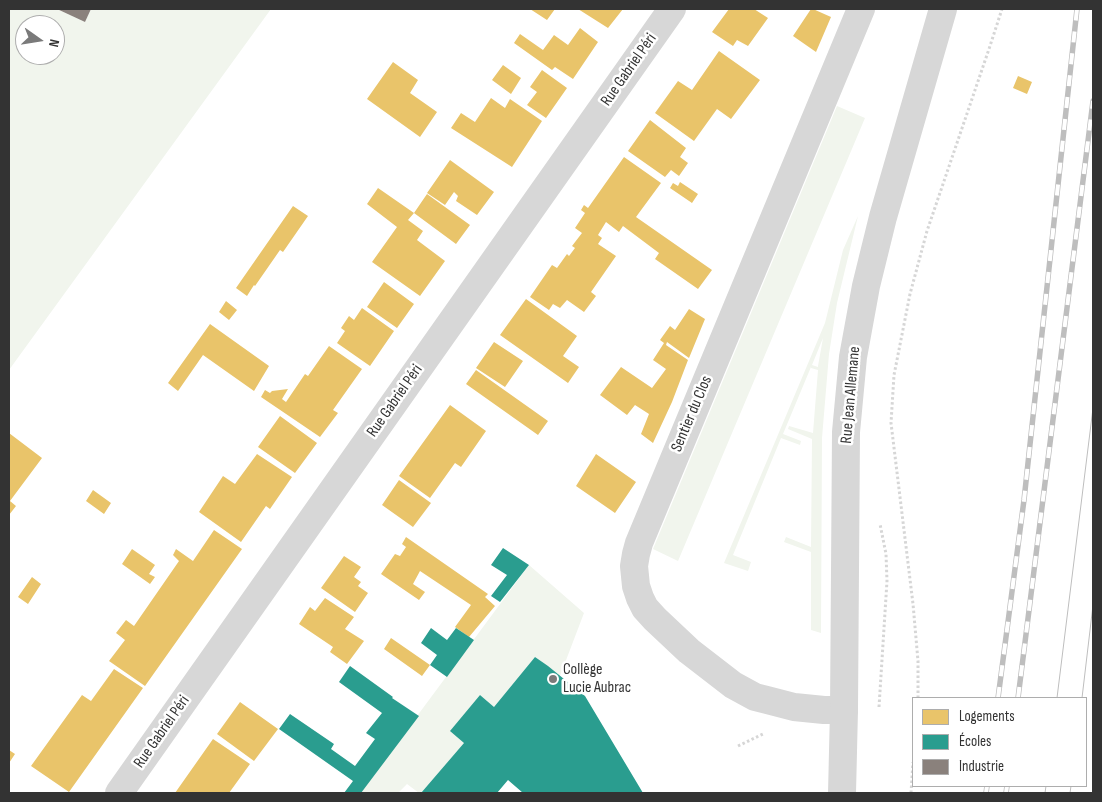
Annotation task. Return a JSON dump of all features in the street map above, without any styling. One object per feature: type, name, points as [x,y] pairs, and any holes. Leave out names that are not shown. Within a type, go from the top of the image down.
[{"type":"street","name":"Rue Gabriel Péri","points":[[118,793],[672,9]]},
{"type":"street","name":"Sentier du Clos","points":[[844,710],[824,710],[767,700],[755,697],[733,685],[689,651],[650,614],[640,598],[636,586],[634,566],[639,542],[861,9]]},
{"type":"street","name":"Rue Jean Allemane","points":[[842,793],[846,432],[853,357],[866,286],[883,217],[943,9]]},
{"type":"path","points":[[918,697],[918,661],[913,604],[891,423],[894,375],[910,294],[927,231],[1002,9]]},
{"type":"path","points":[[879,516],[886,554],[887,581],[879,709]]},
{"type":"path","points":[[911,793],[912,778]]},
{"type":"shaded area","points":[[9,9],[57,9],[85,22],[91,9],[271,9],[9,370]]},
{"type":"shaded area","points":[[837,106],[865,118],[678,561],[653,549]]},
{"type":"shaded area","points":[[858,216],[837,303],[829,354],[822,438],[821,633],[811,630],[811,552],[784,542],[786,537],[811,547],[812,439],[788,429],[789,426],[813,433],[818,370],[811,367],[783,434],[801,441],[800,445],[781,438],[733,555],[751,562],[748,571],[724,563],[825,323],[843,250]],"holes":[[[823,338],[818,367],[812,365]]]},
{"type":"shaded area","points":[[529,565],[584,613],[560,676],[535,657],[494,707],[480,695],[451,730],[464,743],[421,793],[407,784],[398,793],[360,793]]},
{"type":"building: Logements","points":[[530,9],[555,9],[547,20]]},
{"type":"building: Logements","points":[[578,9],[623,9],[608,28]]},
{"type":"building: Logements","points":[[729,9],[754,9],[768,18],[748,46],[737,40],[733,46],[712,32]]},
{"type":"building: Logements","points":[[811,9],[831,17],[816,52],[793,36]]},
{"type":"building: Logements","points":[[580,28],[598,42],[573,79],[555,67],[552,70],[514,43],[520,34],[543,50],[554,35],[568,45]]},
{"type":"building: Logements","points":[[719,51],[760,80],[731,119],[717,109],[694,141],[655,113],[678,81],[692,90]]},
{"type":"building: Logements","points":[[393,62],[418,80],[410,93],[437,112],[420,137],[367,99]]},
{"type":"building: Logements","points":[[503,65],[521,78],[511,94],[492,80]]},
{"type":"building: Logements","points":[[542,70],[567,88],[546,118],[527,105],[537,92],[530,87]]},
{"type":"building: Logements","points":[[1018,76],[1032,82],[1027,94],[1013,88]]},
{"type":"building: Logements","points":[[491,98],[505,108],[510,99],[542,121],[512,167],[451,128],[461,113],[475,122]]},
{"type":"building: Logements","points":[[650,120],[686,148],[680,157],[688,163],[679,176],[671,170],[665,177],[628,151]]},
{"type":"building: Logements","points":[[624,157],[661,183],[636,217],[712,270],[698,289],[655,259],[659,253],[623,226],[619,232],[606,222],[598,235],[602,238],[598,244],[616,256],[591,292],[596,296],[584,312],[567,300],[560,308],[553,304],[549,310],[530,297],[552,265],[557,268],[567,254],[569,256],[575,248],[572,246],[582,233],[575,228],[585,213],[581,210],[584,205],[588,208]]},
{"type":"building: Logements","points":[[450,160],[494,192],[477,215],[456,201],[458,196],[454,192],[445,205],[427,193]]},
{"type":"building: Logements","points":[[680,182],[698,194],[692,203],[670,188],[673,183],[678,186]]},
{"type":"building: Logements","points":[[378,188],[414,213],[408,220],[423,231],[417,240],[445,261],[420,296],[372,262],[397,227],[367,204]]},
{"type":"building: Logements","points":[[427,194],[470,225],[456,244],[414,213]]},
{"type":"building: Logements","points":[[293,206],[308,216],[283,252],[280,250],[247,296],[236,288]]},
{"type":"building: Logements","points":[[384,282],[414,304],[397,328],[367,307]]},
{"type":"building: Logements","points":[[526,299],[577,336],[563,356],[579,367],[568,383],[500,335]]},
{"type":"building: Logements","points":[[226,301],[237,310],[229,320],[219,312]]},
{"type":"building: Logements","points":[[362,308],[394,331],[370,366],[337,343],[345,331],[341,328],[349,316],[354,320]]},
{"type":"building: Logements","points":[[689,309],[705,319],[689,358],[667,342],[666,345],[688,360],[672,402],[653,443],[641,434],[649,414],[635,405],[627,415],[600,395],[621,367],[652,388],[666,369],[653,360],[664,343],[660,340],[670,326],[675,330]]},
{"type":"building: Logements","points":[[210,324],[269,366],[254,391],[203,355],[178,391],[168,383]]},
{"type":"building: Logements","points":[[494,342],[523,361],[505,387],[476,368]]},
{"type":"building: Logements","points":[[329,346],[362,369],[333,410],[338,413],[320,437],[261,397],[265,390],[270,393],[272,391],[288,389],[282,399],[286,402],[305,374],[308,376]]},
{"type":"building: Logements","points":[[476,370],[548,421],[538,435],[466,384]]},
{"type":"building: Logements","points":[[450,405],[486,431],[461,467],[455,463],[430,498],[399,476]]},
{"type":"building: Logements","points":[[280,416],[317,443],[295,473],[258,447]]},
{"type":"building: Logements","points":[[9,433],[42,458],[10,501],[16,506],[9,515]]},
{"type":"building: Logements","points":[[257,454],[292,477],[270,509],[266,506],[241,542],[199,512],[223,476],[235,484]]},
{"type":"building: Logements","points":[[596,454],[636,482],[615,513],[576,486]]},
{"type":"building: Logements","points":[[399,480],[431,503],[413,527],[382,505]]},
{"type":"building: Logements","points":[[93,490],[111,503],[104,514],[86,501]]},
{"type":"building: Logements","points":[[214,530],[242,549],[145,686],[109,661],[125,640],[116,633],[126,620],[134,626],[179,561],[173,555],[176,549],[193,561]]},
{"type":"building: Logements","points":[[406,537],[488,594],[485,597],[495,606],[469,637],[455,627],[471,605],[420,571],[413,584],[425,592],[419,600],[381,574],[395,554],[400,556],[406,547],[402,544]]},
{"type":"building: Logements","points":[[132,549],[155,565],[149,574],[155,577],[150,584],[122,564]]},
{"type":"building: Logements","points":[[344,556],[361,567],[354,577],[361,582],[358,586],[368,593],[355,612],[321,588]]},
{"type":"building: Logements","points":[[32,577],[41,584],[28,604],[18,597]]},
{"type":"building: Logements","points":[[325,598],[354,617],[345,629],[364,641],[347,664],[330,652],[333,647],[299,624],[310,607],[315,611]]},
{"type":"building: Logements","points":[[391,638],[430,665],[422,676],[384,649]]},
{"type":"building: Logements","points":[[114,669],[143,688],[69,792],[31,766],[82,695],[91,701]]},
{"type":"building: Logements","points":[[240,702],[278,729],[254,761],[217,734]]},
{"type":"building: Logements","points":[[213,739],[250,764],[229,793],[175,793]]},
{"type":"building: Logements","points":[[9,750],[15,754],[9,763]]},
{"type":"building: Écoles","points":[[503,548],[529,565],[500,602],[491,596],[507,575],[491,565]]},
{"type":"building: Écoles","points":[[431,628],[447,640],[456,628],[474,640],[447,677],[430,665],[437,655],[421,643]]},
{"type":"building: Écoles","points":[[535,657],[585,696],[643,793],[523,793],[508,780],[497,793],[421,793],[464,743],[450,731],[480,695],[494,707]]},
{"type":"building: Écoles","points":[[350,666],[419,716],[361,793],[344,793],[353,781],[279,729],[290,714],[334,744],[331,749],[355,766],[375,739],[366,733],[382,713],[339,682]]},
{"type":"building: Industrie","points":[[57,9],[91,9],[85,22]]},
{"type":"tram line","points":[[1057,697],[1093,408]]},
{"type":"tram line","points":[[1082,697],[1093,605]]},
{"type":"tram line","points":[[1045,793],[1046,787]]},
{"type":"tram line","points":[[1070,793],[1071,787]]},
{"type":"railway","points":[[998,697],[1024,500],[1077,9]]},
{"type":"railway","points":[[1018,697],[1093,101]]},
{"type":"railway","points":[[986,793],[987,787]]},
{"type":"railway","points":[[1006,793],[1007,787]]},
{"type":"place","name":"Collège Lucie Aubrac","points":[[553,679]]}]
